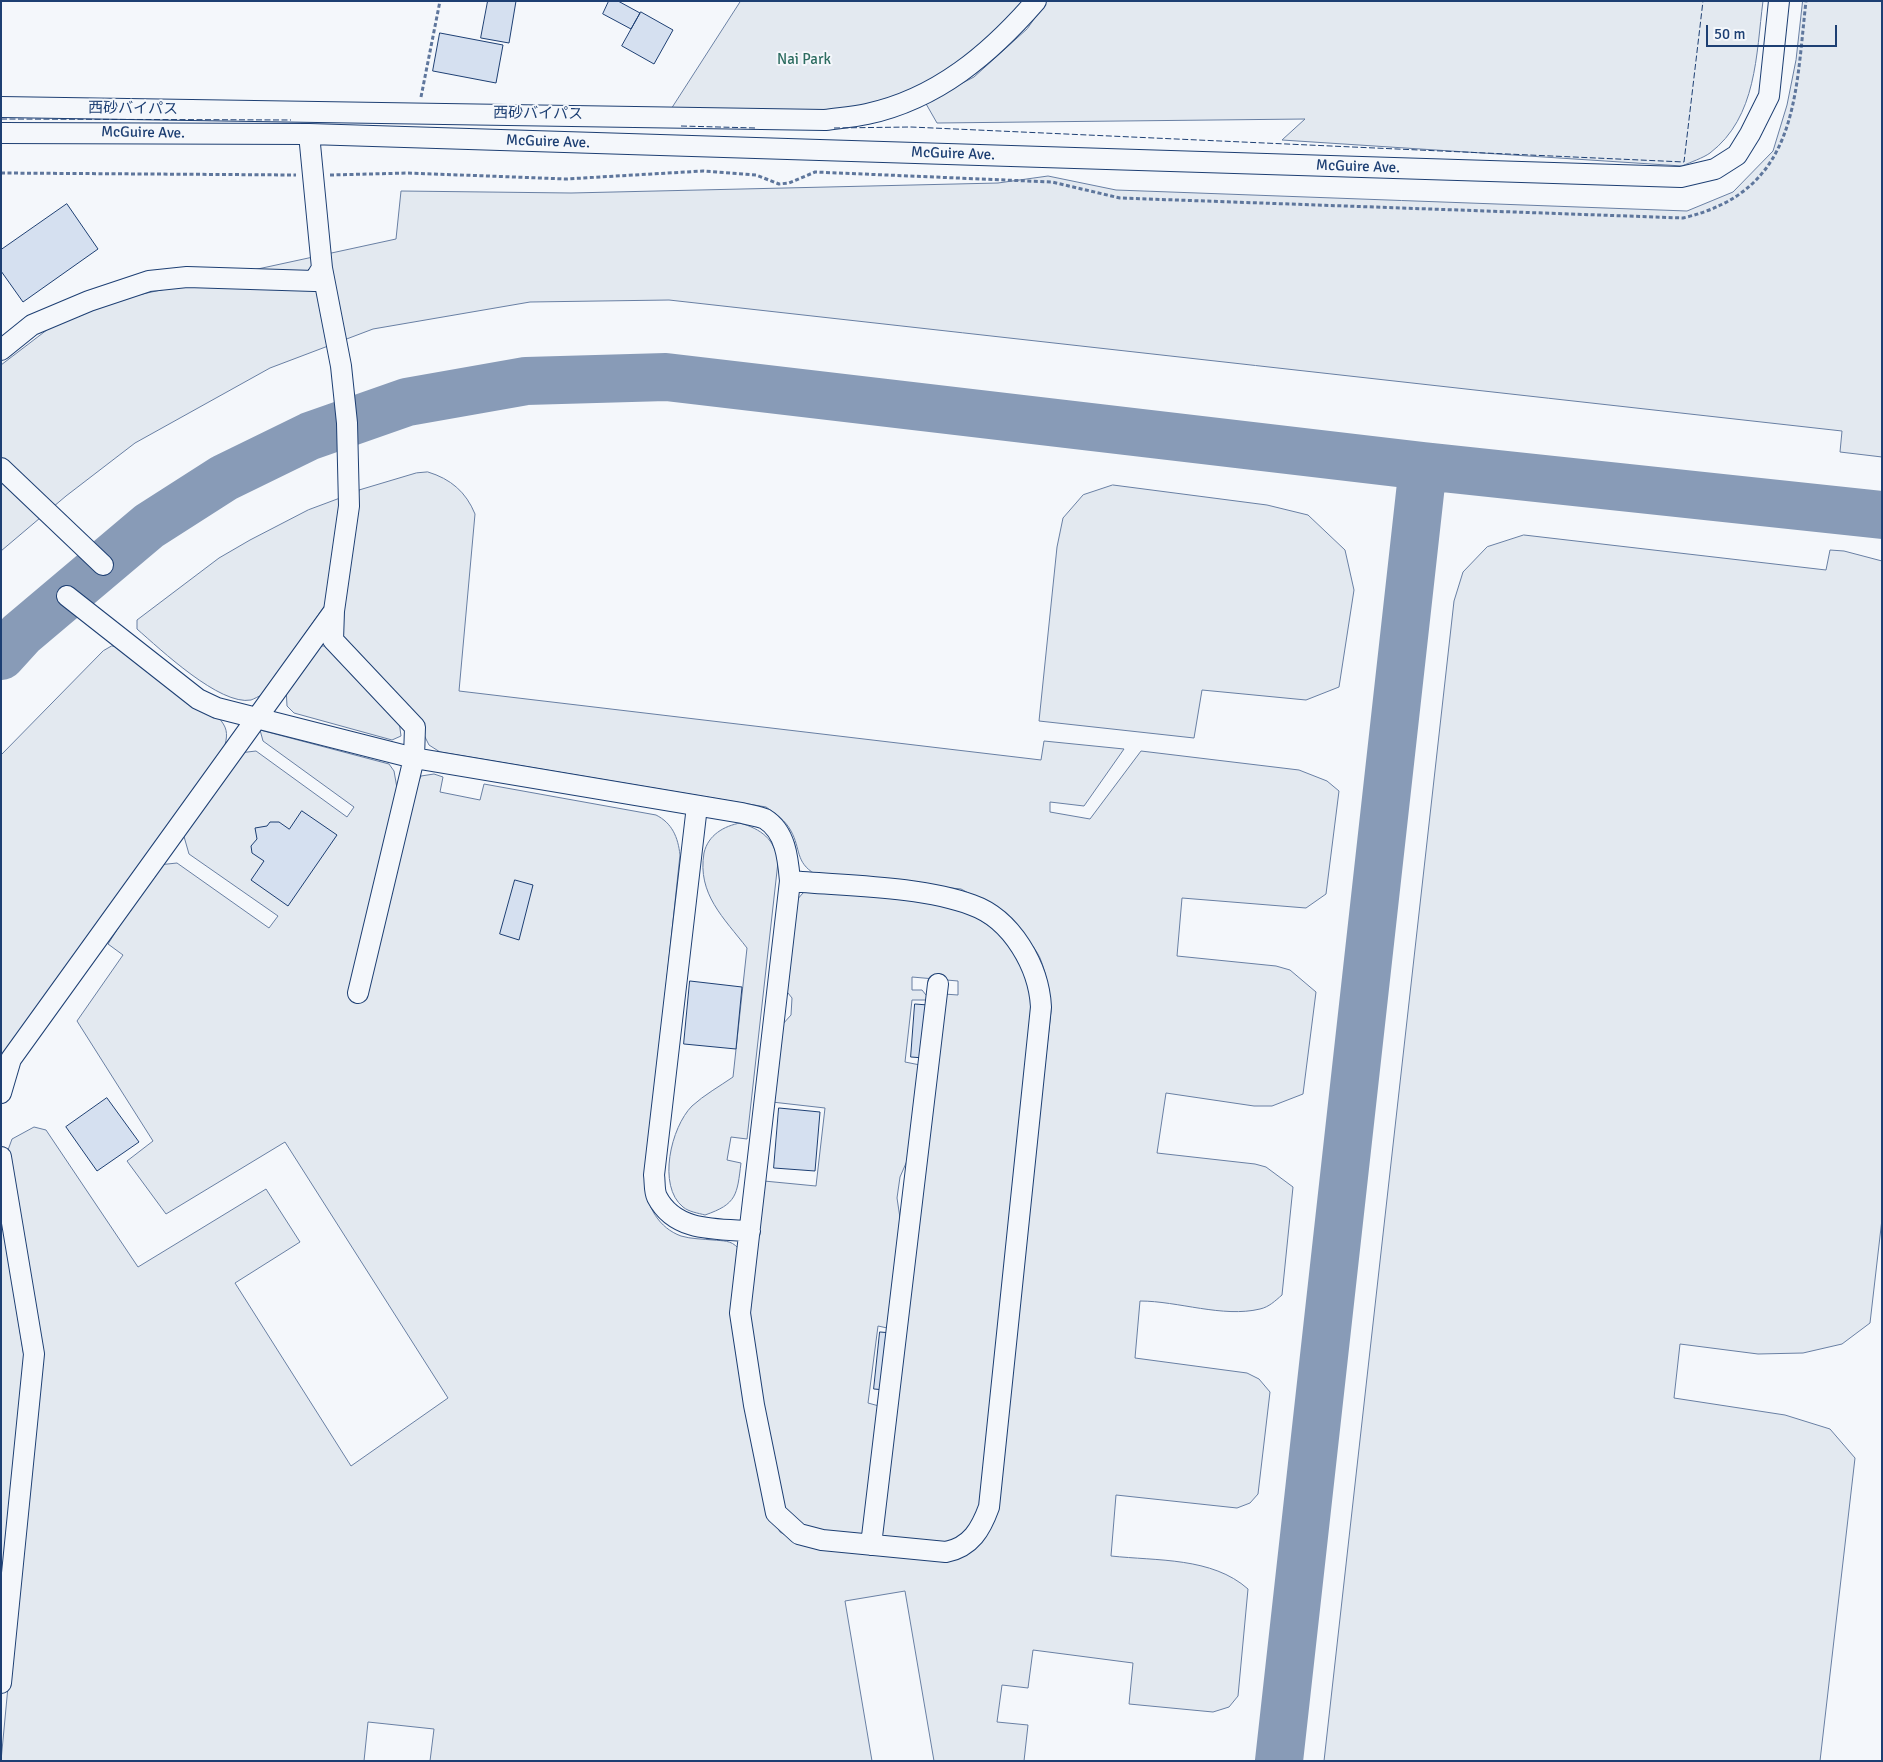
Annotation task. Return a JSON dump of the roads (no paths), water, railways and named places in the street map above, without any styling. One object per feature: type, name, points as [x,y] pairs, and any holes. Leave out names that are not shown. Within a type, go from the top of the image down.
[{"type":"street","name":"西砂バイパス","points":[[1,107],[418,112],[825,120],[868,114],[907,102],[944,84],[982,56],[1012,29],[1036,1]]},
{"type":"street","name":"McGuire Ave.","points":[[1,133],[309,134],[1681,177],[1715,170],[1737,154],[1750,134],[1768,96],[1779,1]]},
{"type":"street","points":[[309,134],[322,268],[341,366],[347,423],[349,506],[334,611],[333,640],[415,727],[414,758],[358,993]]},
{"type":"street","points":[[1,350],[32,325],[90,301],[148,281],[196,276],[314,281],[322,268]]},
{"type":"street","points":[[1,468],[103,565]]},
{"type":"street","points":[[67,596],[198,699],[217,708],[414,758],[742,813],[765,819],[778,833],[788,853],[790,881],[740,1313],[754,1405],[776,1513],[799,1534],[822,1540],[946,1552],[959,1550],[970,1542],[981,1528],[988,1507],[1041,1007],[1040,987],[1025,952],[995,919],[974,905],[931,894],[790,881]]},
{"type":"street","points":[[1,1092],[10,1059],[334,611]]},
{"type":"street","points":[[697,806],[654,1174],[656,1196],[670,1215],[695,1227],[750,1231]]},
{"type":"street","points":[[871,1545],[891,1387],[911,1195],[938,984]]},
{"type":"street","points":[[1,1157],[34,1354],[1,1683]]},
{"type":"park label","name":"Nai Park","points":[[804,60]]}]
